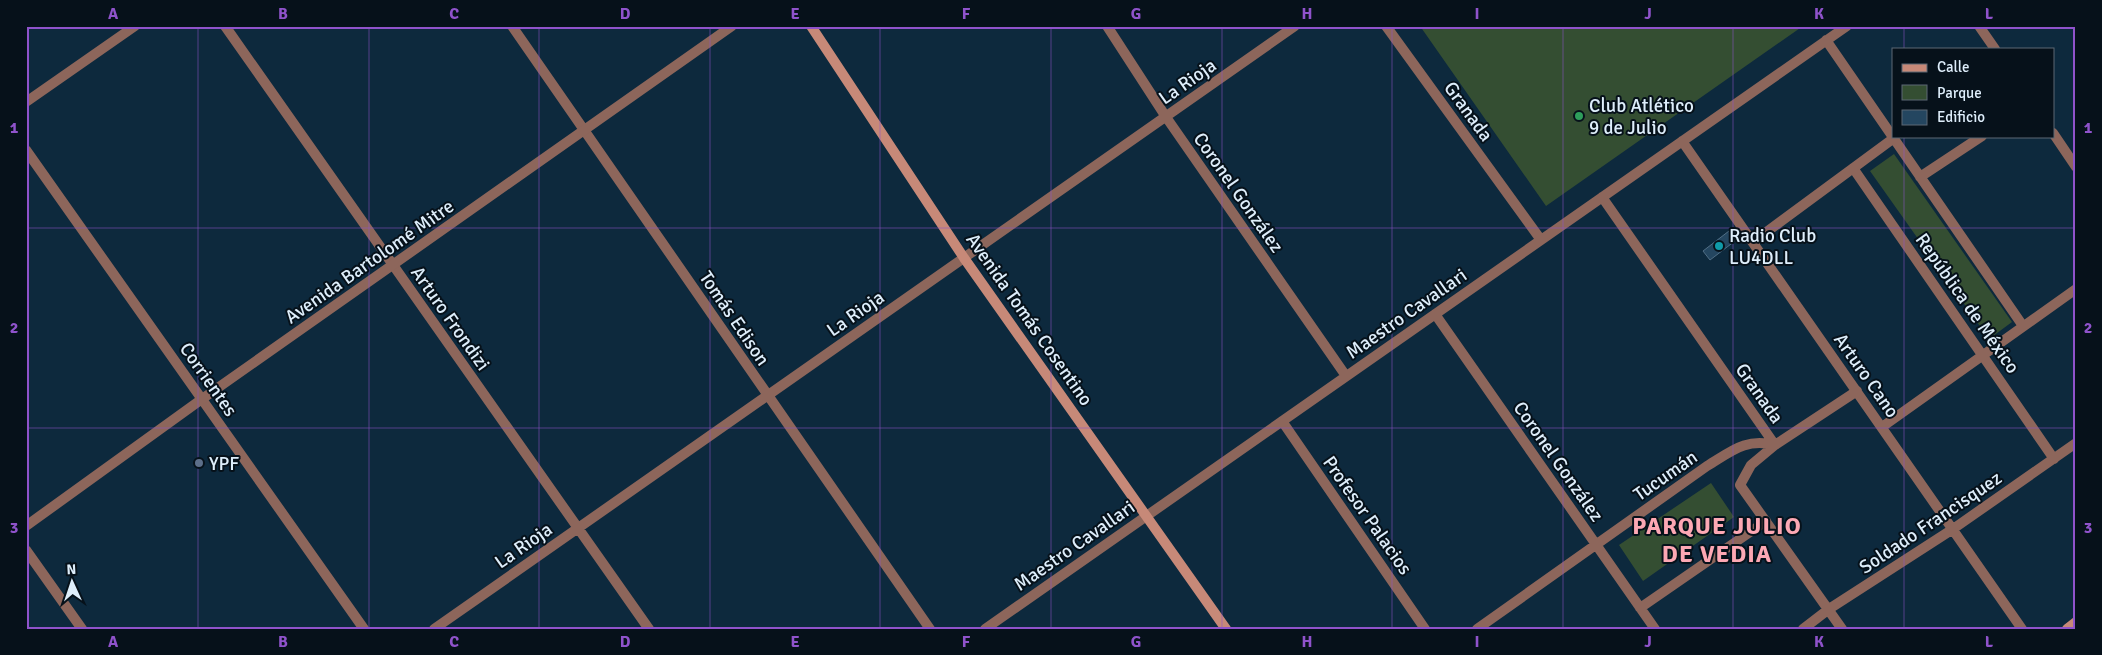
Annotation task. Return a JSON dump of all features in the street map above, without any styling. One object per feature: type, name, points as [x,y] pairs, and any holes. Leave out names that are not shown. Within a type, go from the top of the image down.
[{"type":"main road","name":"Avenida Tomás Cosentino","points":[[811,26],[964,258],[1226,629]]},
{"type":"main road","points":[[2066,629],[2076,622]]},
{"type":"street","points":[[26,102],[135,26]]},
{"type":"street","name":"Arturo Frondizi","points":[[225,26],[649,629]]},
{"type":"street","name":"Tomás Edison","points":[[512,26],[930,629]]},
{"type":"street","name":"Avenida Bartolomé Mitre","points":[[26,526],[202,399],[394,266],[732,26]]},
{"type":"street","name":"Coronel González","points":[[1107,26],[1166,117],[1346,376]]},
{"type":"street","name":"La Rioja","points":[[434,629],[1296,26]]},
{"type":"street","name":"Granada","points":[[1386,26],[1541,240]]},
{"type":"street","name":"Maestro Cavallari","points":[[985,629],[1847,26]]},
{"type":"street","points":[[1980,26],[1994,48]]},
{"type":"street","name":"República de México","points":[[1826,40],[1892,135]]},
{"type":"street","points":[[2054,134],[2076,166]]},
{"type":"street","points":[[1753,242],[1894,138]]},
{"type":"street","name":"República de México","points":[[1894,138],[2024,326]]},
{"type":"street","points":[[1920,176],[1979,138]]},
{"type":"street","name":"Arturo Cano","points":[[1682,141],[2022,629]]},
{"type":"street","name":"Corrientes","points":[[26,150],[364,629]]},
{"type":"street","name":"República de México","points":[[1853,168],[2054,458]]},
{"type":"street","name":"Granada","points":[[1602,197],[1775,445],[1751,465],[1740,485],[1842,629]]},
{"type":"street","points":[[1882,427],[2076,289]]},
{"type":"street","name":"Coronel González","points":[[1435,314],[1655,629]]},
{"type":"street","points":[[1775,445],[1857,391]]},
{"type":"street","name":"Profesor Palacios","points":[[1282,421],[1425,629]]},
{"type":"street","name":"Tucumán","points":[[1477,629],[1707,466],[1742,446],[1758,441],[1775,445]]},
{"type":"street","name":"Soldado Francisquez","points":[[1802,629],[1829,609],[1953,529],[2076,443]]},
{"type":"street","points":[[1640,608],[1766,521]]},
{"type":"street","points":[[26,550],[82,629]]},
{"type":"green space","name":"Club Atlético 9 de Julio","points":[[1420,26],[1803,26],[1546,206]]},
{"type":"green space","points":[[1894,154],[2012,322],[1989,339],[1870,171]]},
{"type":"green space","points":[[1711,483],[1734,517],[1643,581],[1619,545]]},
{"type":"building","name":"Radio Club LU4DLL","points":[[1729,231],[1735,241],[1710,260],[1703,251]]},
{"type":"place","name":"Club Atlético 9 de Julio","points":[[1579,116]]},
{"type":"place","name":"Radio Club LU4DLL","points":[[1719,246]]},
{"type":"place","name":"YPF","points":[[199,463]]},
{"type":"district","name":"PARQUE JULIO DE VEDIA","points":[[1717,540]]}]
